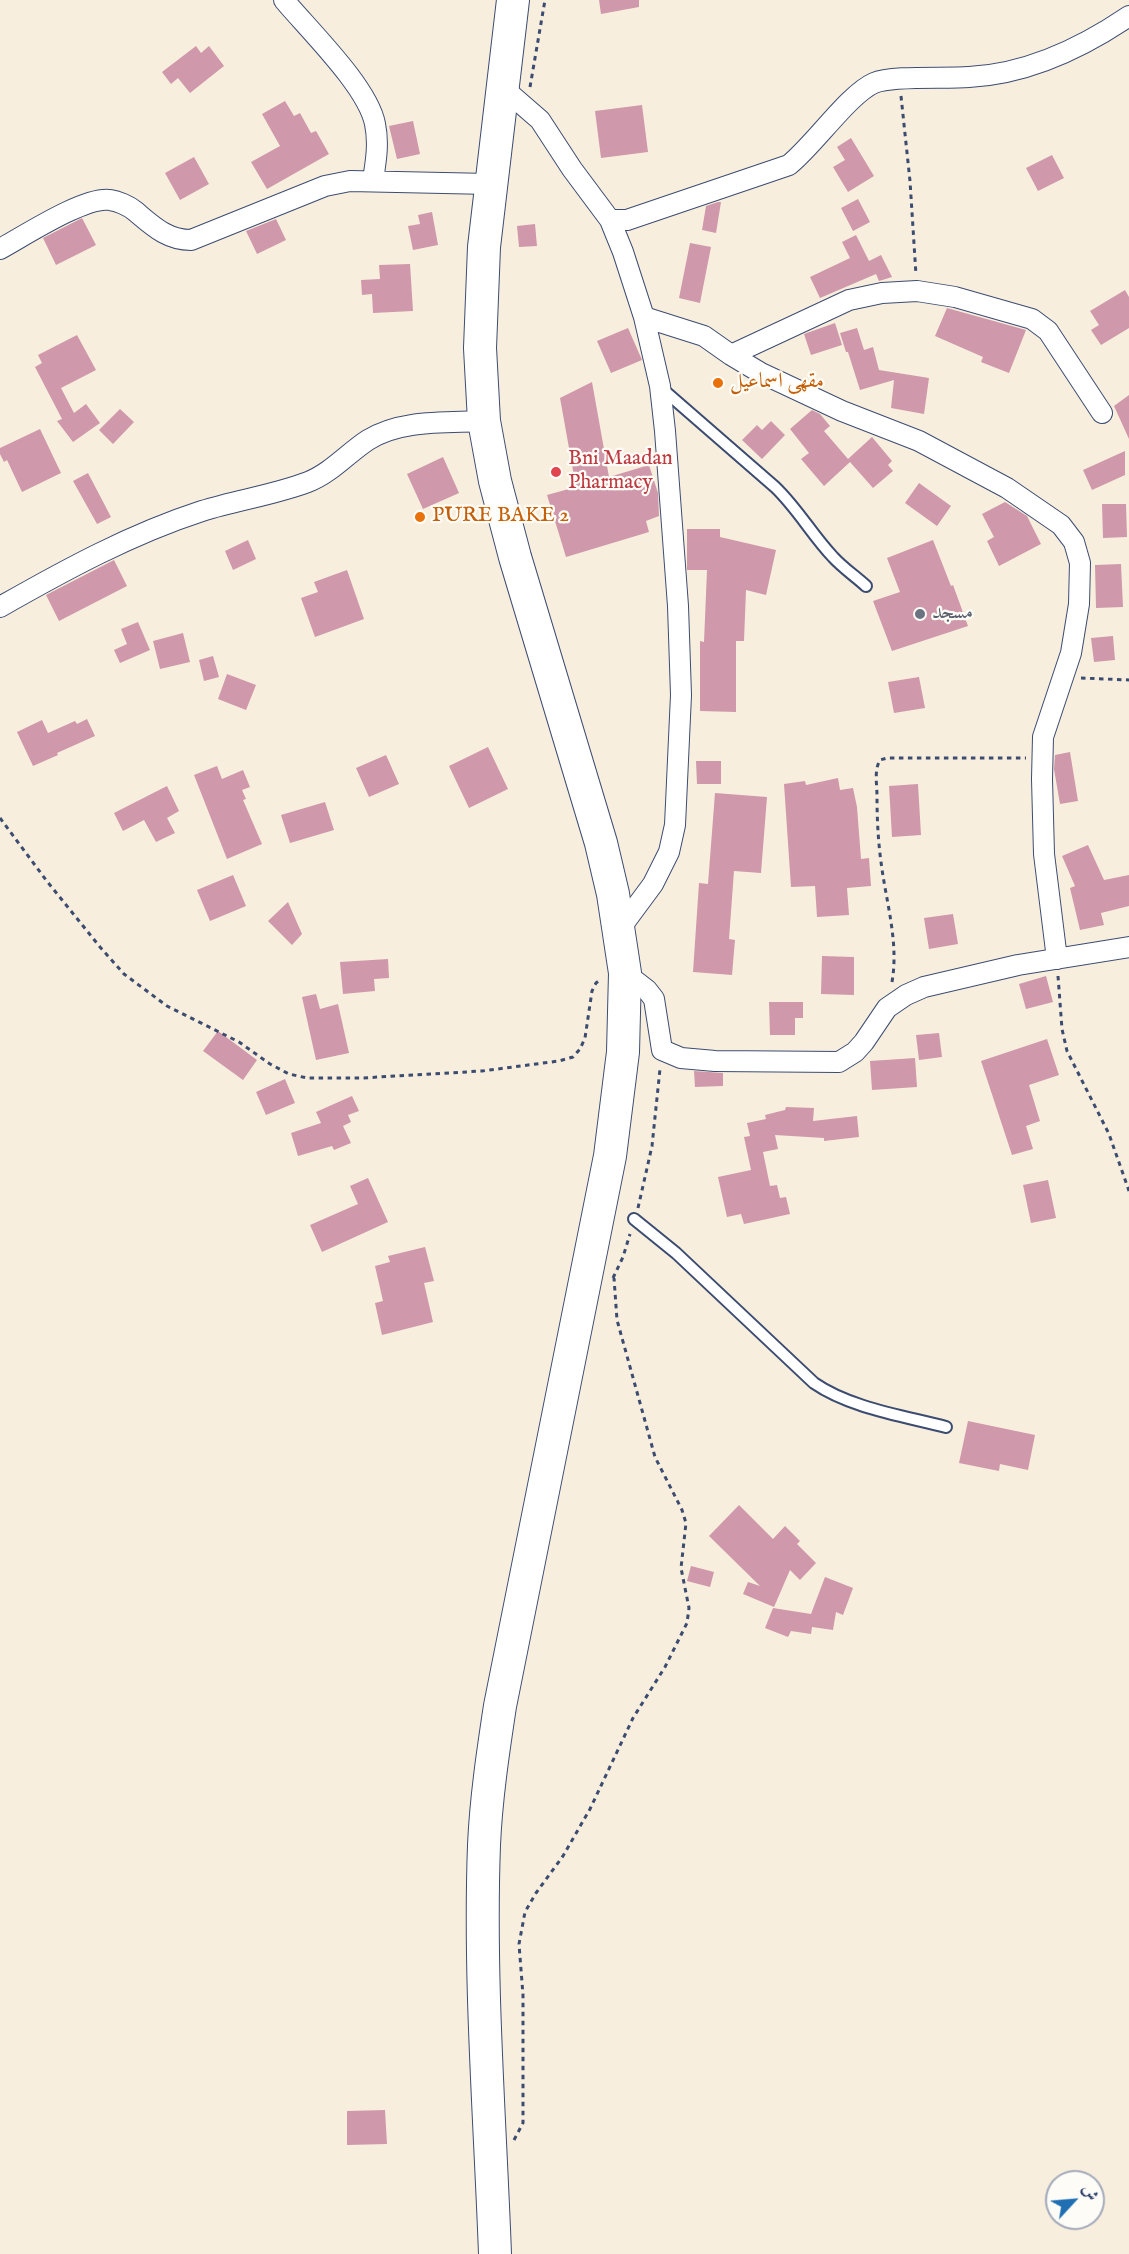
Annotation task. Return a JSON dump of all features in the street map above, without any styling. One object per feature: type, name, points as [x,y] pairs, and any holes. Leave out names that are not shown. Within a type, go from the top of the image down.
[{"type":"main road","points":[[495,2254],[482,1945],[484,1844],[490,1770],[500,1706],[600,1278],[610,1156],[623,1052],[625,973],[614,894],[601,843],[514,556],[495,481],[484,421],[480,348],[484,247],[513,0]]},
{"type":"street","points":[[296,4],[361,93],[375,122],[378,152],[373,180]]},
{"type":"street","points":[[610,220],[638,218],[789,165],[869,86],[876,82],[979,77],[1022,69],[1078,47],[1129,16]]},
{"type":"street","points":[[502,87],[540,120],[572,169],[610,220],[644,317],[660,386],[678,606],[681,695],[679,778],[675,825],[669,852],[653,884],[619,930]]},
{"type":"street","points":[[0,249],[78,207],[94,201],[109,200],[120,203],[132,209],[168,236],[178,240],[191,240],[325,186],[350,181],[490,184]]},
{"type":"street","points":[[731,355],[849,300],[882,293],[917,291],[955,297],[1032,319],[1048,331],[1102,413]]},
{"type":"street","points":[[644,317],[704,336],[761,373],[842,411],[919,441],[1007,488],[1061,525],[1074,542],[1080,562],[1079,604],[1071,653],[1043,737],[1044,854],[1057,959]]},
{"type":"street","points":[[0,607],[50,579],[154,528],[203,511],[287,489],[312,480],[370,439],[395,429],[426,424],[484,421]]},
{"type":"street","points":[[625,973],[647,990],[654,999],[662,1050],[681,1058],[715,1061],[838,1062],[855,1053],[887,1008],[906,995],[924,987],[987,971],[1129,947]]},
{"type":"lane","points":[[660,386],[781,492],[793,504],[815,536],[834,558],[866,586]]},
{"type":"lane","points":[[634,1219],[676,1253],[814,1383],[828,1393],[946,1427]]},
{"type":"path","points":[[526,106],[545,0]]},
{"type":"path","points":[[899,80],[910,181],[917,291]]},
{"type":"path","points":[[1064,676],[1129,680]]},
{"type":"path","points":[[887,1008],[895,963],[894,942],[881,860],[876,770],[880,760],[887,758],[1043,758]]},
{"type":"path","points":[[0,818],[46,880],[124,974],[167,1006],[239,1042],[270,1064],[289,1074],[307,1078],[362,1078],[470,1072],[559,1061],[573,1057],[585,1038],[592,991],[596,983],[603,978],[625,973]]},
{"type":"path","points":[[1057,959],[1064,1040],[1070,1057],[1114,1146],[1129,1191]]},
{"type":"path","points":[[491,2150],[513,2141],[523,2123],[523,1995],[519,1944],[525,1912],[563,1856],[590,1809],[633,1718],[665,1667],[687,1623],[689,1608],[681,1568],[686,1523],[682,1510],[655,1457],[617,1320],[600,1278],[623,1257],[634,1219],[652,1146],[662,1050]]},
{"type":"building","points":[[599,0],[639,0],[639,7],[601,14]]},
{"type":"building","points":[[196,46],[201,53],[209,46],[224,66],[190,93],[178,78],[171,84],[162,72]]},
{"type":"building","points":[[285,101],[294,116],[300,113],[311,133],[316,131],[329,154],[267,189],[251,162],[280,146],[262,114]]},
{"type":"building","points":[[642,105],[648,152],[601,158],[595,111]]},
{"type":"building","points":[[413,121],[420,154],[397,159],[389,126]]},
{"type":"building","points":[[851,138],[874,176],[848,192],[833,167],[845,160],[837,147]]},
{"type":"building","points":[[1052,155],[1064,178],[1038,191],[1026,168]]},
{"type":"building","points":[[194,157],[209,184],[180,200],[165,173]]},
{"type":"building","points":[[858,199],[870,222],[853,231],[841,208]]},
{"type":"building","points":[[721,202],[716,233],[702,230],[706,206]]},
{"type":"building","points":[[432,212],[438,245],[413,250],[408,226],[420,224],[418,215]]},
{"type":"building","points":[[82,218],[96,245],[56,265],[43,238]]},
{"type":"building","points":[[276,219],[286,240],[257,254],[246,231]]},
{"type":"building","points":[[535,224],[537,246],[519,247],[517,226]]},
{"type":"building","points":[[856,235],[869,261],[881,255],[892,277],[879,281],[876,274],[820,298],[810,277],[850,258],[842,242]]},
{"type":"building","points":[[690,243],[711,247],[700,303],[679,298]]},
{"type":"building","points":[[410,264],[413,311],[373,313],[372,294],[362,295],[361,280],[380,279],[379,265]]},
{"type":"building","points":[[1125,290],[1129,297],[1129,328],[1101,345],[1091,330],[1099,325],[1090,311]]},
{"type":"building","points":[[947,308],[1026,330],[1009,373],[981,362],[983,357],[935,336]]},
{"type":"building","points":[[835,323],[842,345],[811,355],[804,334]]},
{"type":"building","points":[[628,328],[642,360],[611,373],[597,341]]},
{"type":"building","points":[[857,328],[864,350],[873,347],[879,370],[929,378],[924,414],[891,408],[894,380],[860,390],[840,333]]},
{"type":"building","points":[[77,335],[96,370],[61,388],[74,413],[86,404],[100,423],[73,442],[57,421],[62,419],[35,367],[42,363],[38,355]]},
{"type":"building","points":[[592,382],[609,477],[649,465],[658,493],[659,516],[646,521],[649,532],[566,557],[547,495],[576,487],[560,398]]},
{"type":"building","points":[[1129,395],[1129,439],[1114,406]]},
{"type":"building","points":[[120,409],[134,422],[113,444],[99,430]]},
{"type":"building","points":[[812,410],[820,414],[830,426],[824,431],[848,459],[872,437],[892,461],[888,465],[893,471],[873,488],[850,462],[824,486],[801,459],[809,453],[790,429]]},
{"type":"building","points":[[771,421],[785,435],[762,459],[742,440],[757,425],[762,430]]},
{"type":"building","points":[[40,429],[61,473],[22,492],[7,460],[4,462],[0,454],[0,448]]},
{"type":"building","points":[[1125,451],[1125,475],[1092,490],[1083,470]]},
{"type":"building","points":[[443,457],[459,493],[423,509],[407,474]]},
{"type":"building","points":[[88,473],[111,517],[97,524],[73,481]]},
{"type":"building","points":[[919,483],[951,506],[937,526],[905,503]]},
{"type":"building","points":[[1005,502],[1027,516],[1041,544],[999,566],[987,541],[994,537],[982,514]]},
{"type":"building","points":[[1102,504],[1126,504],[1127,537],[1103,538]]},
{"type":"building","points":[[687,529],[720,529],[720,537],[776,550],[766,595],[746,590],[744,641],[736,641],[736,712],[700,711],[700,641],[704,642],[707,570],[687,570]]},
{"type":"building","points":[[248,540],[256,559],[233,570],[225,551]]},
{"type":"building","points":[[933,540],[968,626],[892,651],[873,601],[900,592],[887,558]]},
{"type":"building","points":[[114,560],[127,586],[59,621],[46,595]]},
{"type":"building","points":[[1121,564],[1123,607],[1096,608],[1095,565]]},
{"type":"building","points":[[347,570],[364,619],[315,637],[301,598],[318,592],[314,582]]},
{"type":"building","points":[[138,622],[150,650],[120,663],[114,650],[127,644],[121,629]]},
{"type":"building","points":[[183,633],[190,662],[160,669],[153,641]]},
{"type":"building","points":[[1113,636],[1115,660],[1094,662],[1091,638]]},
{"type":"building","points":[[213,656],[219,677],[204,681],[199,660]]},
{"type":"building","points":[[227,674],[256,685],[246,710],[218,699]]},
{"type":"building","points":[[919,677],[925,708],[894,713],[888,682]]},
{"type":"building","points":[[87,719],[95,736],[33,766],[17,732],[42,720],[48,733],[75,721],[77,724]]},
{"type":"building","points":[[488,747],[508,789],[469,808],[449,766]]},
{"type":"building","points":[[1070,752],[1078,801],[1060,804],[1054,769],[1055,755]]},
{"type":"building","points":[[386,755],[399,784],[369,797],[356,768]]},
{"type":"building","points":[[696,761],[721,761],[721,784],[697,784]]},
{"type":"building","points":[[217,766],[222,779],[243,770],[250,787],[242,790],[246,799],[243,800],[262,844],[227,859],[194,775]]},
{"type":"building","points":[[838,778],[840,790],[853,788],[857,807],[861,859],[869,858],[871,886],[847,888],[849,915],[817,917],[815,886],[791,887],[784,784],[805,781],[806,785]]},
{"type":"building","points":[[918,784],[921,835],[892,837],[889,786]]},
{"type":"building","points":[[167,786],[179,811],[167,818],[175,833],[156,842],[144,820],[123,831],[114,813]]},
{"type":"building","points":[[715,793],[767,797],[761,873],[734,871],[729,939],[735,940],[732,975],[693,972],[699,883],[708,884]]},
{"type":"building","points":[[325,802],[334,830],[290,843],[281,815]]},
{"type":"building","points":[[1088,845],[1104,880],[1129,875],[1129,906],[1101,913],[1104,925],[1080,930],[1070,888],[1075,886],[1062,856]]},
{"type":"building","points":[[233,875],[246,906],[210,921],[197,890]]},
{"type":"building","points":[[288,902],[302,934],[292,945],[268,921]]},
{"type":"building","points":[[953,914],[958,944],[929,949],[924,918]]},
{"type":"building","points":[[822,956],[854,957],[854,995],[821,994]]},
{"type":"building","points":[[388,959],[389,978],[374,979],[375,991],[343,994],[340,962]]},
{"type":"building","points":[[1046,976],[1053,1002],[1026,1009],[1019,984]]},
{"type":"building","points":[[316,994],[320,1009],[338,1004],[349,1053],[316,1060],[302,997]]},
{"type":"building","points":[[769,1002],[803,1002],[803,1018],[795,1018],[795,1035],[770,1035]]},
{"type":"building","points":[[218,1031],[257,1060],[243,1080],[203,1051]]},
{"type":"building","points":[[939,1033],[942,1057],[919,1060],[916,1035]]},
{"type":"building","points":[[1047,1039],[1059,1075],[1029,1085],[1040,1121],[1026,1126],[1033,1149],[1012,1155],[981,1061]]},
{"type":"building","points":[[915,1058],[917,1087],[872,1090],[870,1061]]},
{"type":"building","points":[[694,1071],[723,1073],[723,1086],[695,1087]]},
{"type":"building","points":[[285,1079],[295,1103],[266,1115],[256,1092]]},
{"type":"building","points":[[352,1096],[359,1111],[348,1115],[351,1122],[343,1126],[351,1143],[334,1150],[332,1146],[298,1156],[291,1133],[321,1123],[316,1112]]},
{"type":"building","points":[[786,1107],[814,1108],[813,1121],[857,1116],[859,1137],[824,1141],[824,1138],[775,1135],[778,1149],[763,1152],[770,1186],[777,1185],[780,1198],[786,1197],[790,1214],[744,1224],[741,1214],[727,1217],[718,1177],[751,1170],[744,1137],[750,1136],[747,1123],[766,1119],[765,1115],[785,1110]]},
{"type":"building","points":[[368,1178],[388,1222],[322,1252],[310,1225],[358,1204],[350,1186]]},
{"type":"building","points":[[1048,1180],[1056,1218],[1031,1223],[1023,1185]]},
{"type":"building","points":[[425,1247],[434,1281],[424,1283],[433,1322],[382,1335],[375,1303],[383,1301],[375,1266],[390,1262],[388,1256]]},
{"type":"building","points":[[968,1421],[1035,1435],[1028,1470],[1000,1464],[999,1471],[959,1463]]},
{"type":"building","points":[[739,1505],[773,1539],[785,1526],[800,1541],[797,1544],[816,1563],[800,1580],[790,1570],[774,1607],[743,1594],[748,1582],[760,1586],[709,1536]]},
{"type":"building","points":[[691,1566],[714,1572],[710,1587],[687,1581]]},
{"type":"building","points":[[825,1577],[853,1588],[843,1615],[836,1612],[833,1630],[812,1627],[811,1634],[791,1631],[788,1637],[765,1628],[773,1608],[811,1614]]},
{"type":"building","points":[[385,2110],[387,2144],[347,2145],[347,2111]]},
{"type":"place","name":"مقهى اسماعيل","points":[[718,383]]},
{"type":"place","name":"Bni Maadan Pharmacy","points":[[556,472]]},
{"type":"place","name":"PURE BAKE 2","points":[[420,517]]},
{"type":"place","name":"مسجد","points":[[920,614]]}]
